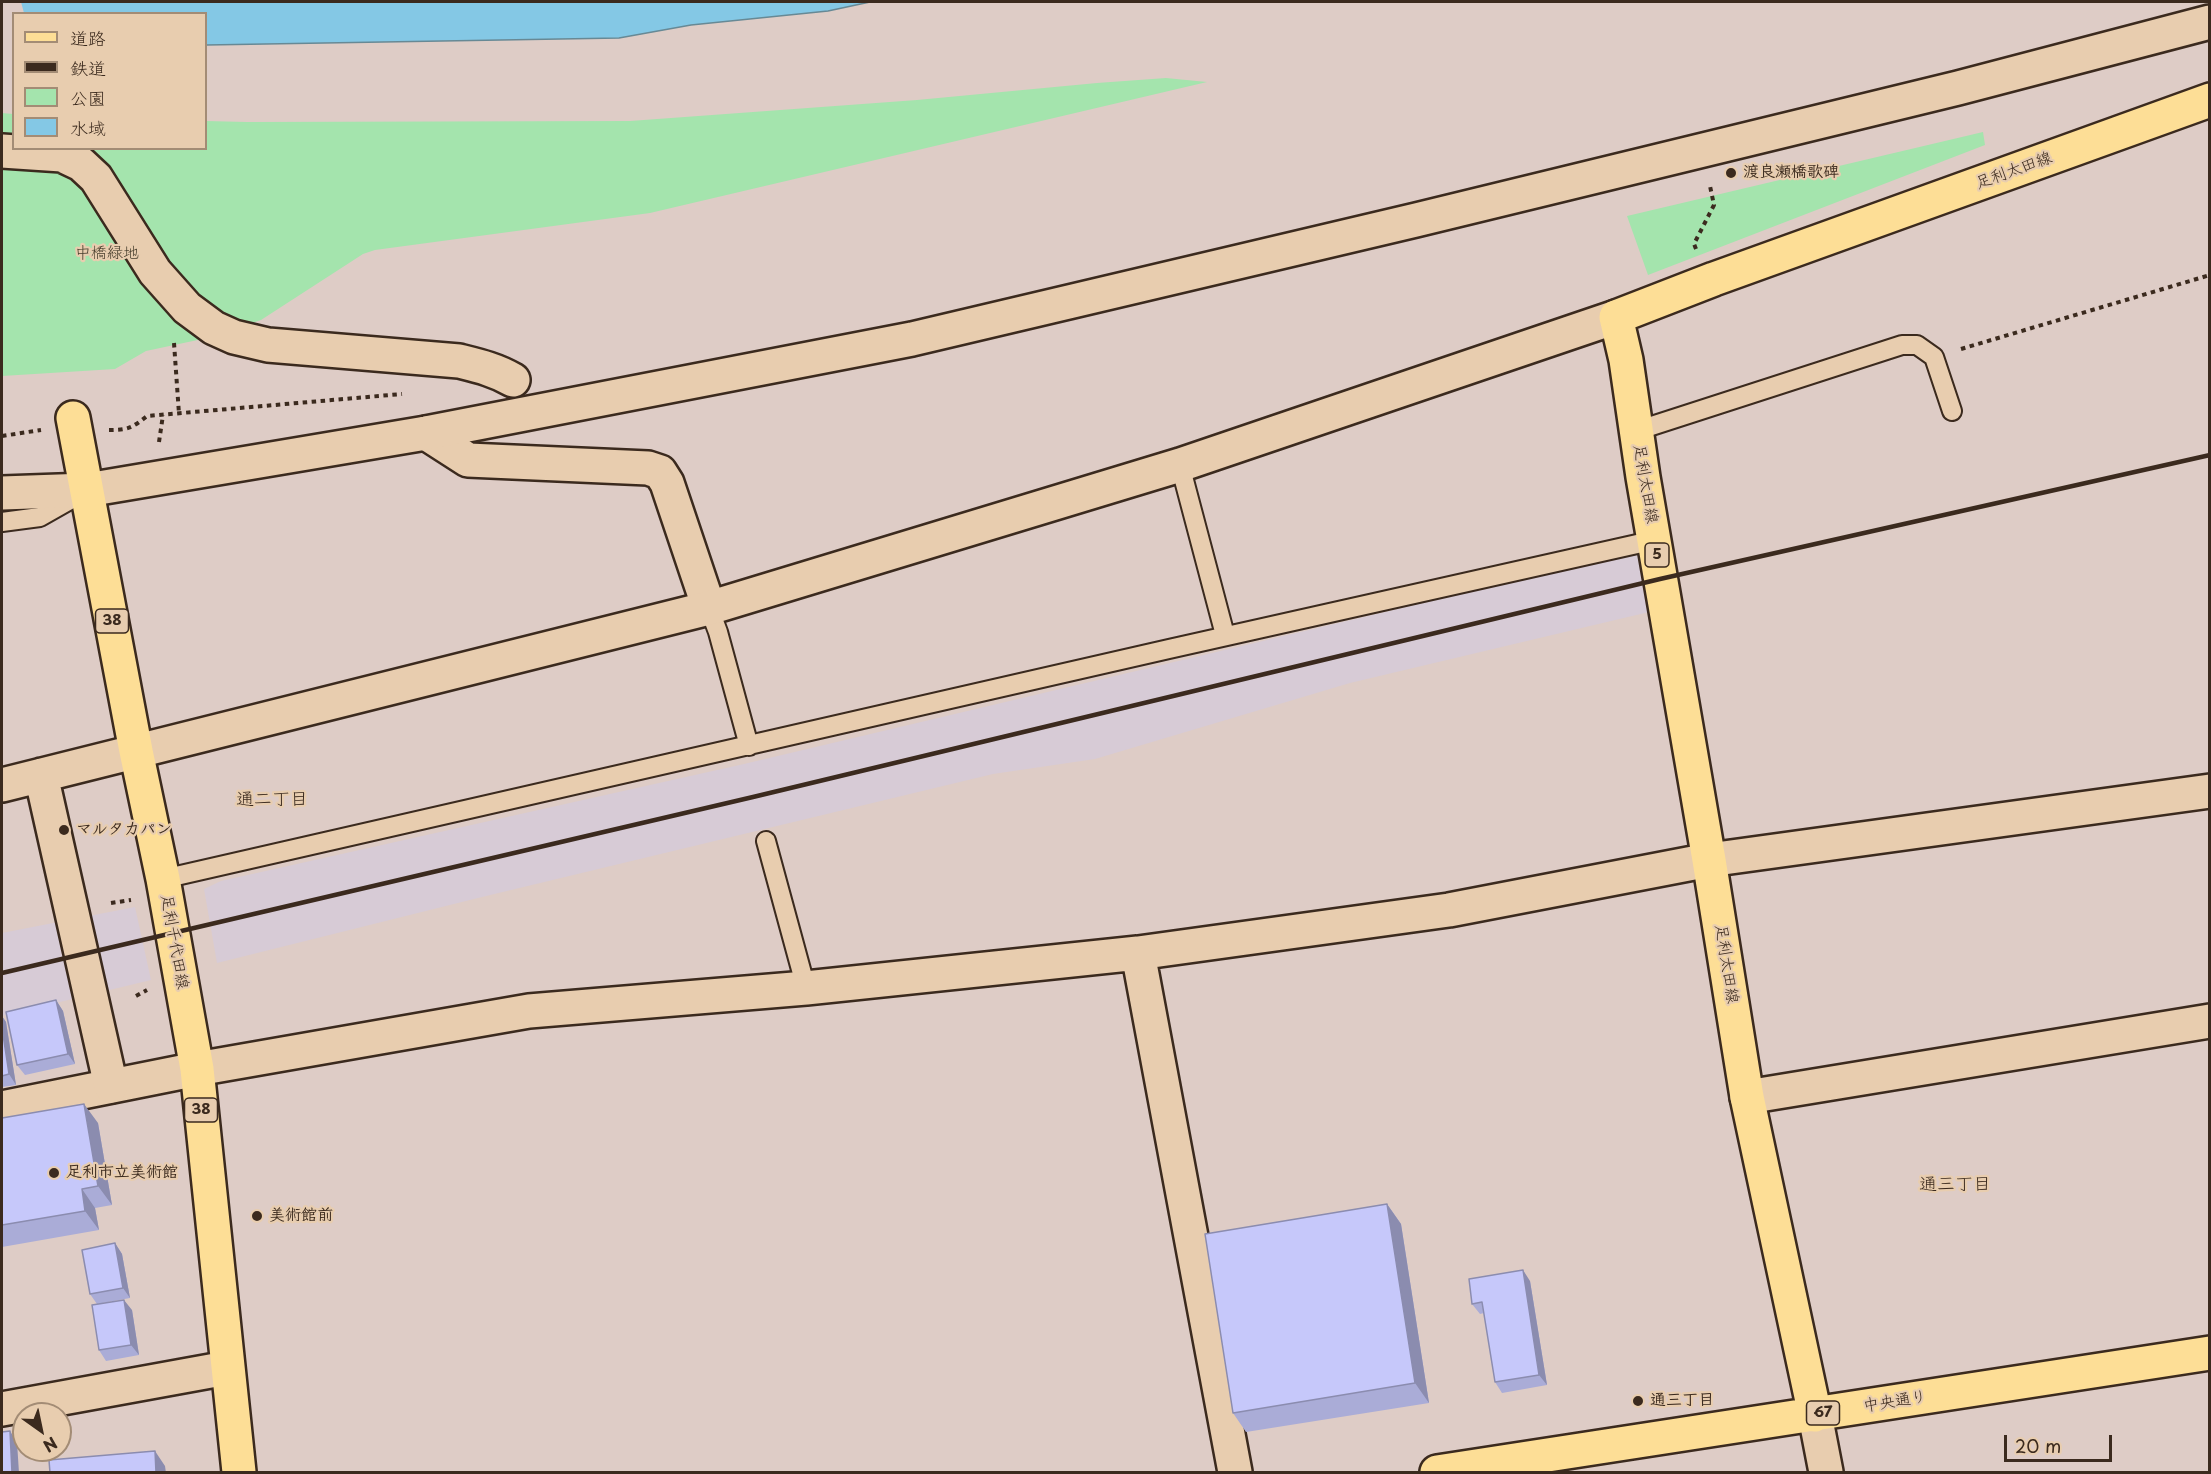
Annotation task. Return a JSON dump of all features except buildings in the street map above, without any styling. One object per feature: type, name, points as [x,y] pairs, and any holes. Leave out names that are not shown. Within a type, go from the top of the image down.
[{"type":"main road","name":"足利太田線","points":[[1815,1414],[1747,1097],[1626,360],[1616,317],[1714,279],[2210,100]]},
{"type":"main road","name":"足利千代田線","points":[[73,418],[136,752],[164,879],[197,1069],[239,1473]]},
{"type":"main road","name":"中央通り","points":[[1437,1473],[2210,1353]]},
{"type":"street","points":[[2,494],[87,490],[426,433],[912,339],[1416,220],[1958,88],[2210,22]]},
{"type":"street","points":[[2,151],[62,155],[81,164],[96,178],[155,272],[187,308],[214,328],[234,337],[268,345],[483,366],[513,381]]},
{"type":"street","points":[[2,785],[709,608],[1180,465],[1616,317]]},
{"type":"street","points":[[426,433],[468,460],[648,468],[660,472],[666,483],[709,608]]},
{"type":"street","points":[[41,775],[111,1086]]},
{"type":"street","points":[[2,1108],[197,1069],[529,1011],[806,988],[1138,953],[1449,910],[1709,860],[2210,791]]},
{"type":"street","points":[[1138,953],[1236,1473]]},
{"type":"street","points":[[1747,1097],[2210,1021]]},
{"type":"street","points":[[2,1409],[227,1368]]},
{"type":"street","points":[[1815,1414],[1826,1473]]},
{"type":"lane","points":[[1636,431],[1902,345],[1917,345],[1934,357],[1952,411]]},
{"type":"lane","points":[[1180,465],[1225,635]]},
{"type":"lane","points":[[2,522],[40,517],[87,490]]},
{"type":"lane","points":[[164,879],[1225,635],[1655,540]]},
{"type":"lane","points":[[709,608],[718,632],[749,746]]},
{"type":"lane","points":[[766,841],[806,988]]},
{"type":"path","points":[[1694,244],[1714,205],[1710,186]]},
{"type":"path","points":[[1934,357],[2210,275]]},
{"type":"path","points":[[174,345],[179,414]]},
{"type":"path","points":[[124,430],[137,426],[147,416],[410,393]]},
{"type":"path","points":[[159,440],[163,416]]},
{"type":"path","points":[[2,436],[26,432]]},
{"type":"shaded area","points":[[1638,552],[1649,612],[1350,683],[1095,759],[993,774],[217,963],[204,889],[221,881],[744,764]]},
{"type":"shaded area","points":[[135,907],[151,980],[2,1016],[2,933]]},
{"type":"green space","name":"中橋緑地","points":[[1166,78],[1207,82],[650,213],[375,250],[363,254],[261,320],[207,338],[146,351],[115,369],[2,376],[2,113],[12,114],[12,150],[207,150],[207,121],[630,121],[917,100]]},
{"type":"green space","points":[[1983,132],[1985,145],[1648,275],[1627,216]]},
{"type":"water","points":[[2,2],[870,2],[828,11],[691,25],[619,38],[207,45],[207,12],[12,12]]},
{"type":"pier","points":[[2,2],[21,2],[24,12],[12,12],[12,26],[2,24]]},
{"type":"railway","points":[[2,973],[753,797],[1660,579],[2210,455]]},
{"type":"place","name":"渡良瀬橋歌碑","points":[[1731,173]]},
{"type":"place","name":"マルタカパン","points":[[64,830]]},
{"type":"place","name":"足利市立美術館","points":[[54,1173]]},
{"type":"place","name":"美術館前","points":[[257,1216]]},
{"type":"place","name":"通三丁目","points":[[1638,1401]]},
{"type":"district","name":"通二丁目","points":[[272,800]]},
{"type":"district","name":"通三丁目","points":[[1955,1185]]}]
